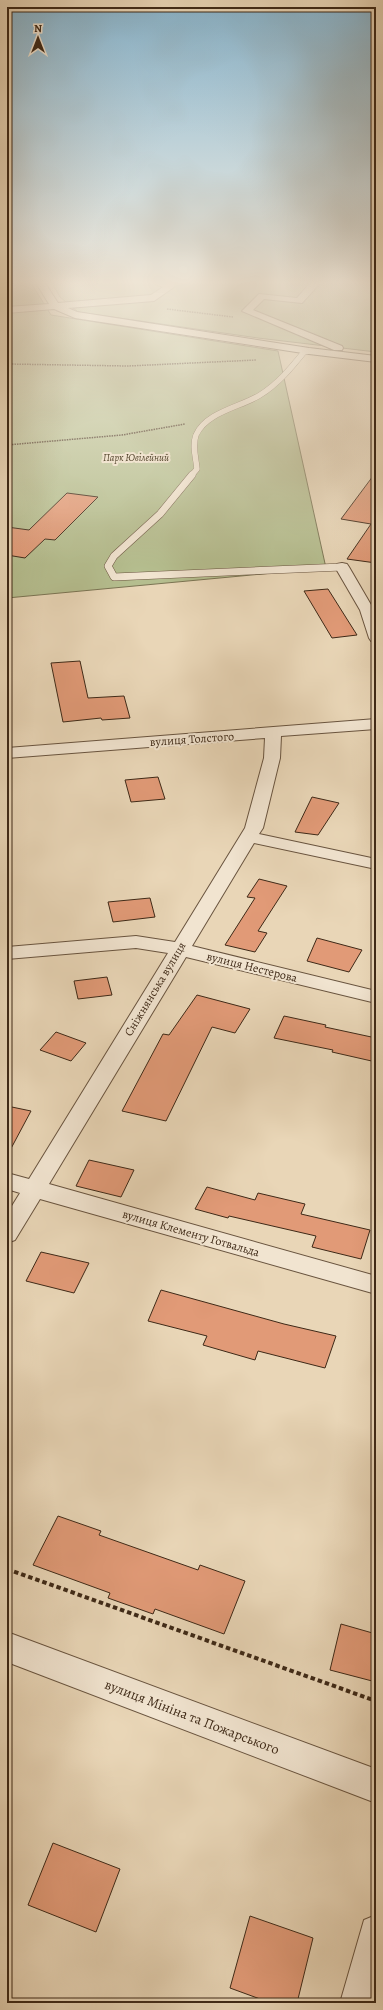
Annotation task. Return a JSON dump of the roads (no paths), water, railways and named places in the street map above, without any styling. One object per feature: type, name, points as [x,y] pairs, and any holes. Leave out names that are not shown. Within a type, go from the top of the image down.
[{"type":"street","points":[[342,566],[371,610],[376,638]]},
{"type":"street","name":"вулиця Толстого","points":[[7,753],[376,724]]},
{"type":"street","name":"Сніжнянська вулиця","points":[[7,1234],[254,828],[272,758],[273,733]]},
{"type":"street","points":[[249,837],[376,864]]},
{"type":"street","name":"вулиця Нестерова","points":[[7,953],[136,942],[179,949],[376,998]]},
{"type":"street","name":"вулиця Клементу Готвальда","points":[[7,1181],[376,1285]]},
{"type":"street","name":"вулиця Мініна та Пожарського","points":[[7,1647],[376,1786]]},
{"type":"street","points":[[357,2003],[376,1932]]},
{"type":"lane","points":[[284,377],[259,395],[214,418],[199,430],[193,444],[197,469],[160,514],[114,556],[108,566],[114,577],[342,566]]},
{"type":"park label","name":"Парк Ювілейний","points":[[136,457]]}]
